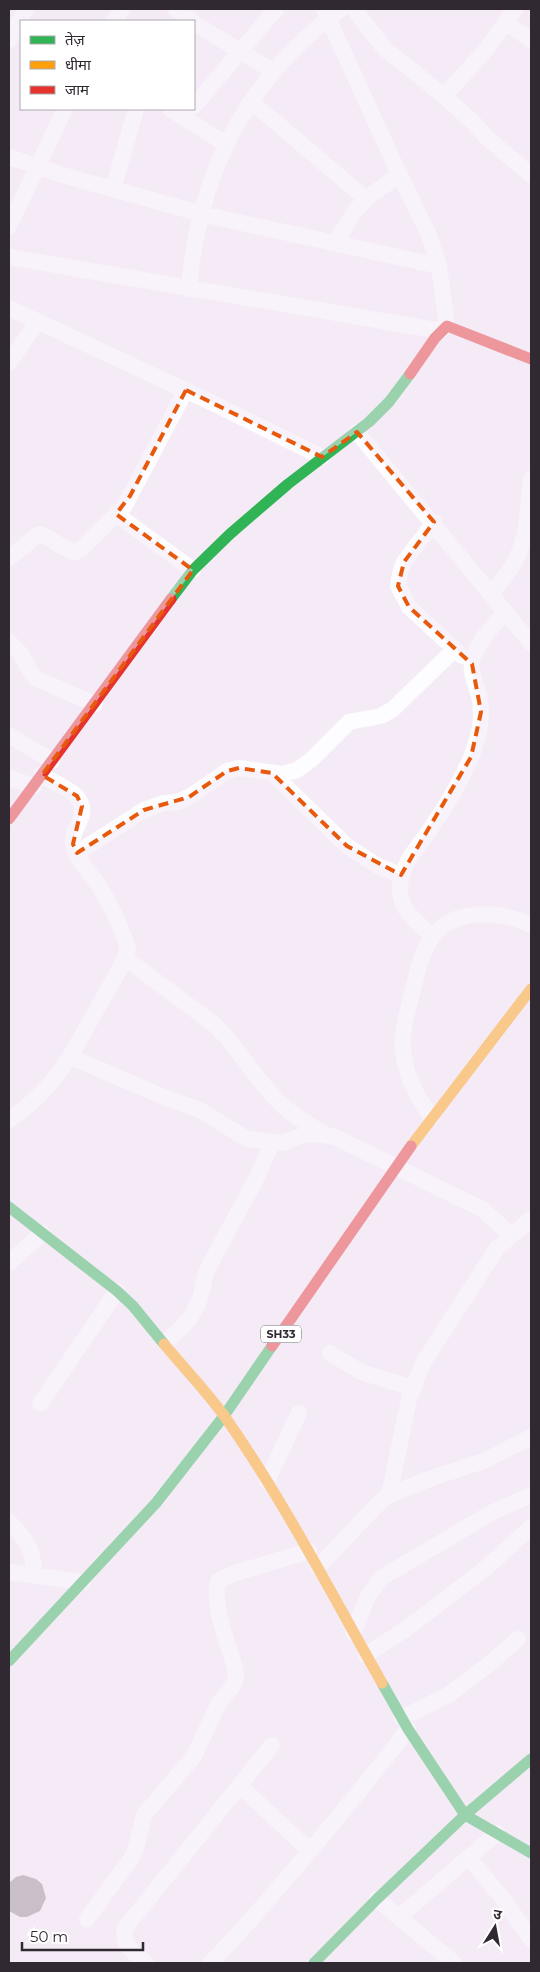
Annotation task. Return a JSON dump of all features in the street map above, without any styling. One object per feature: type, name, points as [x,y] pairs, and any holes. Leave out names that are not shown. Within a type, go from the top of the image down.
[{"type":"street","points":[[9,40],[26,9]]},
{"type":"street","points":[[115,20],[122,9]]},
{"type":"street","points":[[195,105],[276,9]]},
{"type":"street","points":[[354,9],[384,48],[444,96],[474,123],[486,137],[530,171]]},
{"type":"street","points":[[444,96],[485,51],[515,9]]},
{"type":"street","points":[[9,819],[193,570],[256,510],[322,457],[357,432],[389,402],[444,329],[439,266],[428,233],[400,174],[331,12],[273,71],[226,144],[200,213],[192,256],[189,288]]},
{"type":"street","points":[[506,22],[531,40]]},
{"type":"street","points":[[195,23],[273,71]]},
{"type":"street","points":[[252,102],[366,199]]},
{"type":"street","points":[[9,226],[65,110]]},
{"type":"street","points":[[114,189],[136,110]]},
{"type":"street","points":[[190,111],[226,144]]},
{"type":"street","points":[[9,157],[200,213],[439,266]]},
{"type":"street","points":[[335,243],[355,211],[366,199],[400,174]]},
{"type":"street","points":[[9,257],[444,329],[455,328],[531,359]]},
{"type":"street","points":[[9,308],[186,390],[322,457]]},
{"type":"street","points":[[9,362],[38,321]]},
{"type":"street","points":[[9,558],[39,534],[46,536],[66,551],[75,552],[81,549],[124,507],[186,390]]},
{"type":"street","points":[[357,432],[434,522],[531,643]]},
{"type":"street","points":[[491,594],[512,568],[517,557],[526,522],[531,479]]},
{"type":"street","points":[[116,514],[193,570]]},
{"type":"street","points":[[434,522],[404,562],[398,586],[409,607],[454,650],[472,664]]},
{"type":"street","points":[[432,936],[410,915],[402,902],[401,875],[452,795],[471,757],[481,724],[481,712],[472,664],[482,641],[505,612]]},
{"type":"street","points":[[9,642],[22,655],[30,672],[38,679],[95,704]]},
{"type":"street","points":[[77,852],[144,810],[189,797],[227,771],[239,768],[283,774],[297,770],[311,760],[350,722],[381,716],[393,709],[454,650]]},
{"type":"street","points":[[9,735],[52,761]]},
{"type":"street","points":[[272,773],[346,846],[378,866],[401,875]]},
{"type":"street","points":[[9,778],[38,780],[77,796],[82,806],[83,814],[74,835],[73,844],[101,889],[120,926],[128,949],[125,958],[71,1057],[53,1082],[38,1098],[9,1120]]},
{"type":"street","points":[[432,1118],[415,1093],[408,1076],[403,1055],[407,1013],[422,959],[432,936],[443,926],[458,918],[477,914],[500,915],[531,925]]},
{"type":"street","points":[[125,958],[215,1025],[226,1035],[250,1069],[279,1103],[295,1116],[326,1135]]},
{"type":"street","name":"SH33","points":[[9,1661],[156,1502],[224,1416],[395,1168],[531,989]]},
{"type":"street","points":[[71,1057],[164,1097],[200,1110],[247,1139],[283,1143],[304,1136],[318,1134],[352,1144],[395,1168],[482,1210],[511,1235]]},
{"type":"street","points":[[165,1343],[188,1322],[192,1315],[208,1268],[255,1181],[272,1142]]},
{"type":"street","points":[[9,1207],[117,1291],[133,1306],[224,1416],[267,1481],[309,1551],[405,1723],[465,1815],[531,1853]]},
{"type":"street","points":[[389,1495],[409,1399],[423,1363],[497,1248],[531,1219]]},
{"type":"street","points":[[9,1263],[42,1233]]},
{"type":"street","points":[[40,1404],[117,1291]]},
{"type":"street","points":[[330,1353],[361,1372],[413,1388]]},
{"type":"street","points":[[267,1481],[299,1414]]},
{"type":"street","points":[[318,1567],[377,1505],[389,1495],[432,1478],[484,1461],[531,1437]]},
{"type":"street","points":[[354,1633],[368,1596],[381,1578],[491,1513],[531,1494]]},
{"type":"street","points":[[9,1522],[30,1546],[33,1553],[35,1576]]},
{"type":"street","points":[[366,1655],[409,1627],[488,1567],[531,1527]]},
{"type":"street","points":[[87,1919],[131,1859],[136,1848],[144,1814],[194,1756],[219,1703],[234,1684],[235,1668],[218,1606],[216,1590],[218,1581],[232,1574],[309,1551]]},
{"type":"street","points":[[9,1572],[83,1582]]},
{"type":"street","points":[[210,1963],[247,1924],[366,1784],[405,1723],[448,1695],[488,1665],[518,1639]]},
{"type":"street","points":[[146,1963],[126,1945],[123,1936],[125,1928],[272,1745]]},
{"type":"street","points":[[314,1963],[465,1815],[531,1759]]},
{"type":"street","points":[[239,1785],[310,1851]]},
{"type":"street","points":[[399,1918],[497,1833]]},
{"type":"street","points":[[469,1858],[531,1939]]},
{"type":"street","points":[[377,1900],[454,1963]]},
{"type":"highlighted area","points":[[186,390],[322,457],[357,432],[434,522],[404,562],[398,586],[409,607],[472,664],[481,712],[471,757],[401,875],[347,846],[272,773],[239,768],[227,771],[189,797],[144,810],[77,853],[73,844],[82,806],[77,796],[42,775],[193,570],[116,514],[130,496]]},
{"type":"building","points":[[23,1875],[36,1879],[42,1884],[46,1898],[40,1911],[27,1917],[20,1917],[9,1911],[9,1883],[16,1877]]},
{"type":"traffic: fast","points":[[171,599],[193,570],[230,534],[288,484],[369,422],[389,402],[410,374]]},
{"type":"traffic: fast","points":[[9,1207],[117,1291],[133,1306],[164,1344]]},
{"type":"traffic: fast","points":[[9,1661],[156,1503],[224,1416],[272,1346]]},
{"type":"traffic: fast","points":[[382,1683],[408,1729],[465,1815],[531,1853]]},
{"type":"traffic: fast","points":[[314,1963],[377,1899],[465,1815],[531,1759]]},
{"type":"traffic: slow","points":[[411,1146],[531,989]]},
{"type":"traffic: slow","points":[[164,1344],[203,1389],[247,1449],[306,1548],[382,1683]]},
{"type":"traffic: jam","points":[[410,374],[435,338],[447,326],[531,359]]},
{"type":"traffic: jam","points":[[9,819],[171,599]]},
{"type":"traffic: jam","points":[[272,1346],[411,1146]]}]
